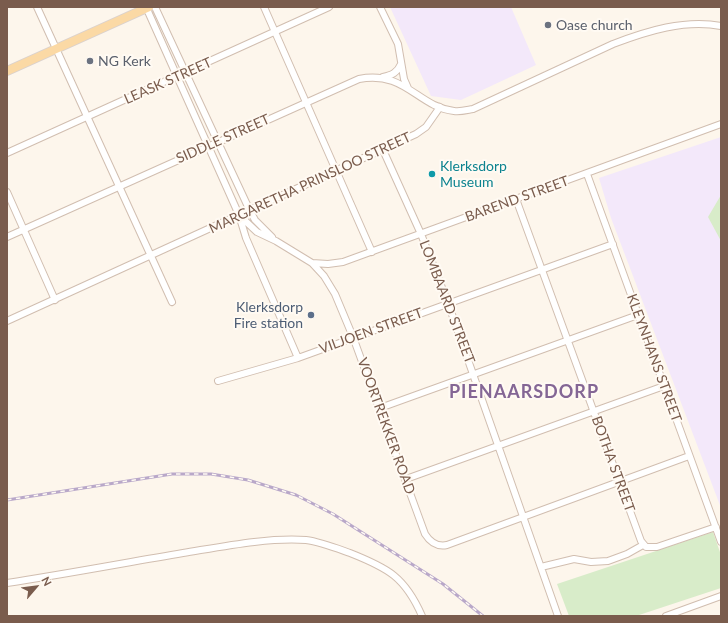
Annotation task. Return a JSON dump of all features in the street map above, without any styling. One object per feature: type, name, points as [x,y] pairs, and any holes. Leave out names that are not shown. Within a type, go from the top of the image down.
[{"type":"main road","points":[[7,71],[56,50],[147,7]]},
{"type":"street","points":[[37,7],[172,302]]},
{"type":"street","points":[[147,7],[176,77],[239,215],[246,238],[298,358]]},
{"type":"street","name":"VOORTREKKER ROAD","points":[[155,7],[250,211],[255,220],[276,241]]},
{"type":"street","points":[[264,7],[372,252]]},
{"type":"street","name":"LEASK STREET","points":[[7,153],[275,33],[329,7]]},
{"type":"street","points":[[380,7],[398,44],[401,64],[408,88]]},
{"type":"street","points":[[440,107],[455,112],[473,109],[614,44],[635,36],[672,26],[700,24],[721,26]]},
{"type":"street","points":[[381,78],[398,71],[401,64]]},
{"type":"street","name":"SIDDLE STREET","points":[[7,237],[359,79],[371,76],[381,78],[408,88],[440,107]]},
{"type":"street","name":"MARGARETHA PRINSLOO STREET","points":[[7,321],[150,254],[250,211],[416,134],[426,127],[440,107]]},
{"type":"street","name":"BAREND STREET","points":[[312,263],[328,264],[342,262],[372,252],[721,124]]},
{"type":"street","name":"LOMBAARD STREET","points":[[383,150],[421,234],[448,303],[558,616]]},
{"type":"street","name":"KLEYNHANS STREET","points":[[587,174],[721,542]]},
{"type":"street","points":[[7,192],[54,300]]},
{"type":"street","name":"BOTHA STREET","points":[[516,199],[543,269],[643,545]]},
{"type":"street","name":"VOORTREKKER ROAD","points":[[239,215],[257,232],[276,241],[312,263],[324,276],[335,294],[380,408],[425,534],[433,543],[442,546],[447,545],[524,516]]},
{"type":"street","name":"VILJOEN STREET","points":[[218,381],[298,358],[613,244]]},
{"type":"street","points":[[380,408],[638,315]]},
{"type":"street","points":[[406,479],[664,386]]},
{"type":"street","points":[[524,516],[690,456]]},
{"type":"street","points":[[541,567],[574,559],[592,562],[608,561],[627,554],[643,545],[651,548],[657,547],[716,527]]},
{"type":"street","points":[[7,583],[228,546],[285,540],[306,540],[332,546],[386,568],[400,580],[409,592],[422,616]]},
{"type":"street","points":[[666,616],[721,596]]},
{"type":"shaded area","points":[[390,7],[511,7],[536,65],[461,100],[431,96]]},
{"type":"shaded area","points":[[721,137],[721,508],[611,218],[599,178]]},
{"type":"green space","points":[[721,195],[721,241],[708,217]]},
{"type":"green space","points":[[713,532],[721,555],[721,588],[636,616],[569,616],[557,584]]},
{"type":"railway","points":[[7,500],[172,474],[211,474],[248,480],[296,495],[333,514],[443,584],[483,616]]},
{"type":"place","name":"Oase church","points":[[548,25]]},
{"type":"place","name":"NG Kerk","points":[[90,61]]},
{"type":"place","name":"Klerksdorp Museum","points":[[432,174]]},
{"type":"place","name":"Klerksdorp Fire station","points":[[311,315]]},
{"type":"district","name":"PIENAARSDORP","points":[[524,392]]}]
